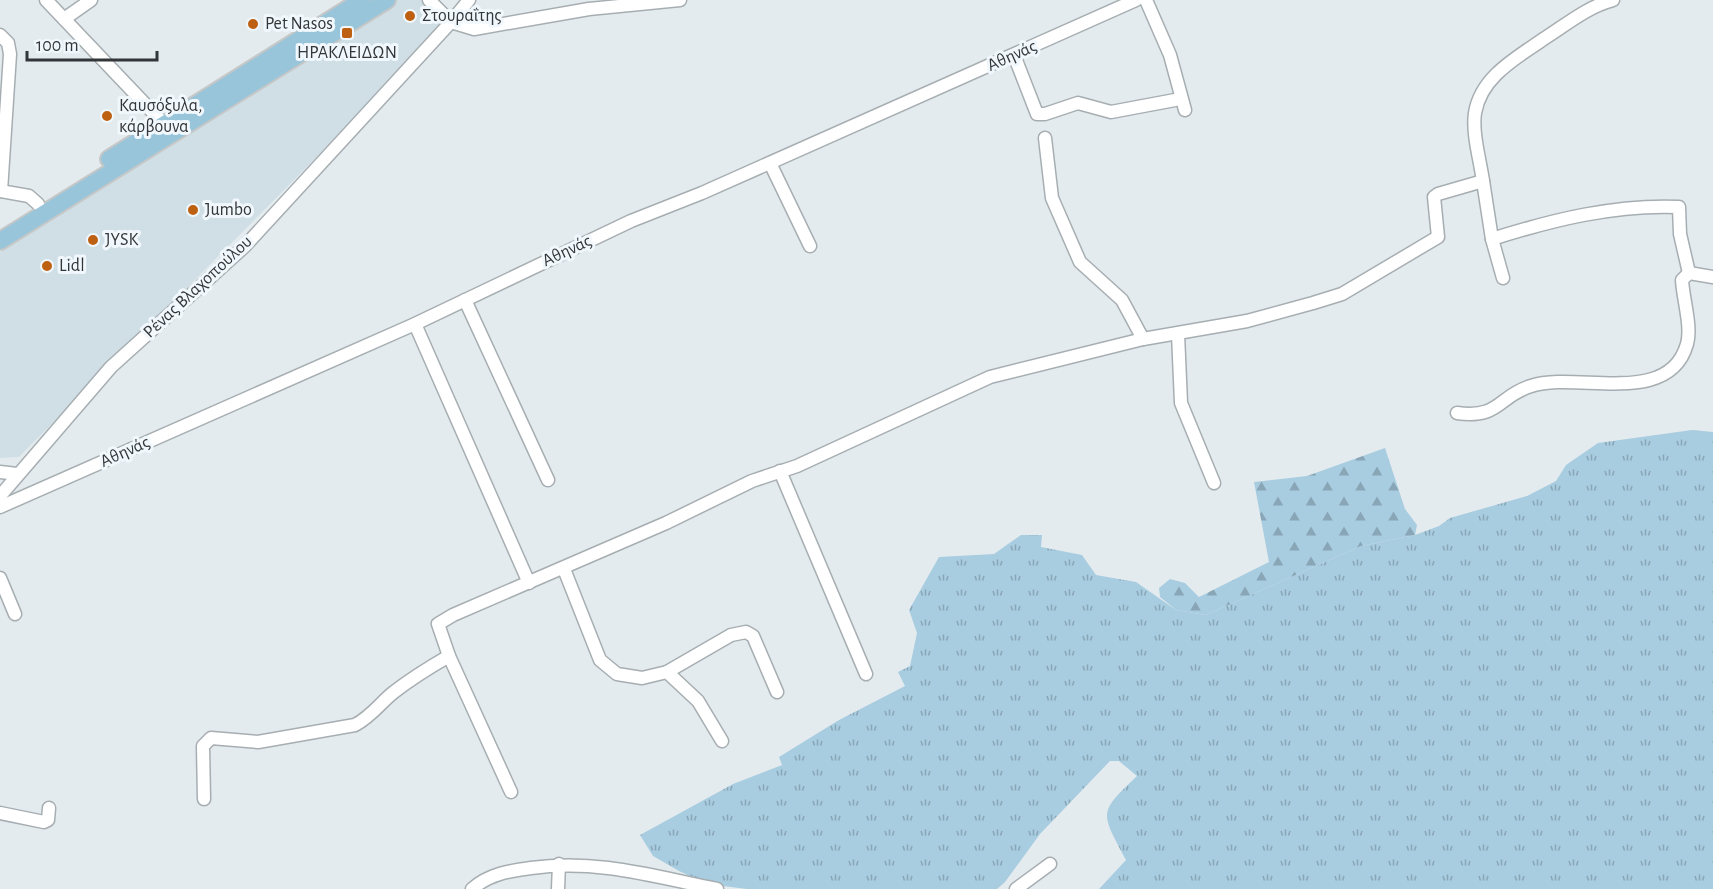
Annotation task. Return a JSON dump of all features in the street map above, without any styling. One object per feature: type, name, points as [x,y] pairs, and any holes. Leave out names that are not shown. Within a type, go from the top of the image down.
[{"type":"main road","points":[[0,228],[362,0]]},
{"type":"main road","points":[[0,241],[387,0]]},
{"type":"street","points":[[46,0],[164,124]]},
{"type":"street","points":[[64,19],[91,0]]},
{"type":"street","points":[[429,0],[451,22],[463,27],[483,29],[589,9],[680,0]]},
{"type":"street","points":[[438,0],[442,13]]},
{"type":"street","name":"Ρένας Βλαχοπούλου","points":[[0,496],[111,367],[245,246],[469,0]]},
{"type":"street","name":"Αθηνάς","points":[[0,507],[415,324],[631,221],[770,163],[1136,0]]},
{"type":"street","points":[[1146,0],[1170,55],[1185,110]]},
{"type":"street","points":[[1503,278],[1492,238],[1474,115],[1485,89],[1498,72],[1517,55],[1607,1]]},
{"type":"street","points":[[0,35],[8,43],[10,54],[1,191],[29,196],[38,204]]},
{"type":"street","points":[[1014,55],[1037,114],[1045,114],[1078,103],[1112,112],[1175,100]]},
{"type":"street","points":[[1045,138],[1052,198],[1080,262],[1122,300],[1143,339]]},
{"type":"street","points":[[770,163],[810,246]]},
{"type":"street","points":[[511,792],[449,656],[438,624],[666,524],[752,481],[797,466],[990,377],[1143,339],[1247,321],[1342,294],[1438,237],[1434,197],[1483,181]]},
{"type":"street","points":[[1492,238],[1539,224],[1584,215],[1679,207],[1680,234],[1689,273]]},
{"type":"street","points":[[1689,273],[1713,277]]},
{"type":"street","points":[[1457,413],[1474,415],[1488,413],[1531,386],[1557,383],[1635,382],[1666,375],[1679,361],[1687,343],[1688,327],[1683,306],[1682,280],[1689,273]]},
{"type":"street","points":[[465,300],[548,480]]},
{"type":"street","points":[[415,324],[529,583]]},
{"type":"street","points":[[1178,334],[1181,403],[1214,483]]},
{"type":"street","points":[[780,471],[866,674]]},
{"type":"street","points":[[0,472],[17,474]]},
{"type":"street","points":[[564,569],[600,660],[617,674],[642,678],[667,672],[731,635],[746,632],[753,636],[777,692]]},
{"type":"street","points":[[0,578],[15,614]]},
{"type":"street","points":[[204,799],[203,746],[211,738],[258,742],[355,725],[369,718],[392,693],[423,670],[449,656]]},
{"type":"street","points":[[667,672],[698,701],[722,741]]},
{"type":"street","points":[[0,813],[44,822],[48,820],[49,808]]},
{"type":"street","points":[[558,889],[559,864]]},
{"type":"street","points":[[472,889],[490,876],[559,864],[613,867],[717,889]]},
{"type":"street","points":[[1016,889],[1050,864]]},
{"type":"shaded area","points":[[388,0],[428,0],[451,22],[19,457],[0,458],[0,252]]},
{"type":"green space","points":[[1692,430],[1713,432],[1713,889],[1099,889],[1126,860],[1112,832],[1107,814],[1115,798],[1137,776],[1119,761],[1110,761],[1040,834],[1005,882],[997,889],[747,889],[707,884],[653,856],[640,835],[733,784],[782,765],[779,757],[839,720],[905,686],[898,672],[910,666],[917,633],[909,610],[939,557],[994,554],[1021,535],[1042,535],[1041,547],[1082,555],[1096,575],[1136,582],[1176,610],[1206,615],[1361,546],[1415,535],[1439,526],[1450,518],[1527,496],[1556,481],[1566,465],[1598,443]]},
{"type":"green space","points":[[1385,448],[1405,509],[1417,525],[1415,535],[1361,546],[1206,615],[1176,610],[1160,597],[1159,588],[1170,579],[1185,583],[1199,597],[1269,562],[1254,482],[1307,476]]},
{"type":"place","name":"Στουραΐτης","points":[[410,16]]},
{"type":"place","name":"Pet Nasos","points":[[253,24]]},
{"type":"place","name":"ΗΡΑΚΛΕΙΔΩΝ","points":[[347,33]]},
{"type":"place","name":"Καυσόξυλα, κάρβουνα","points":[[107,116]]},
{"type":"place","name":"Jumbo","points":[[193,210]]},
{"type":"place","name":"JYSK","points":[[93,240]]},
{"type":"place","name":"Lidl","points":[[47,266]]}]
